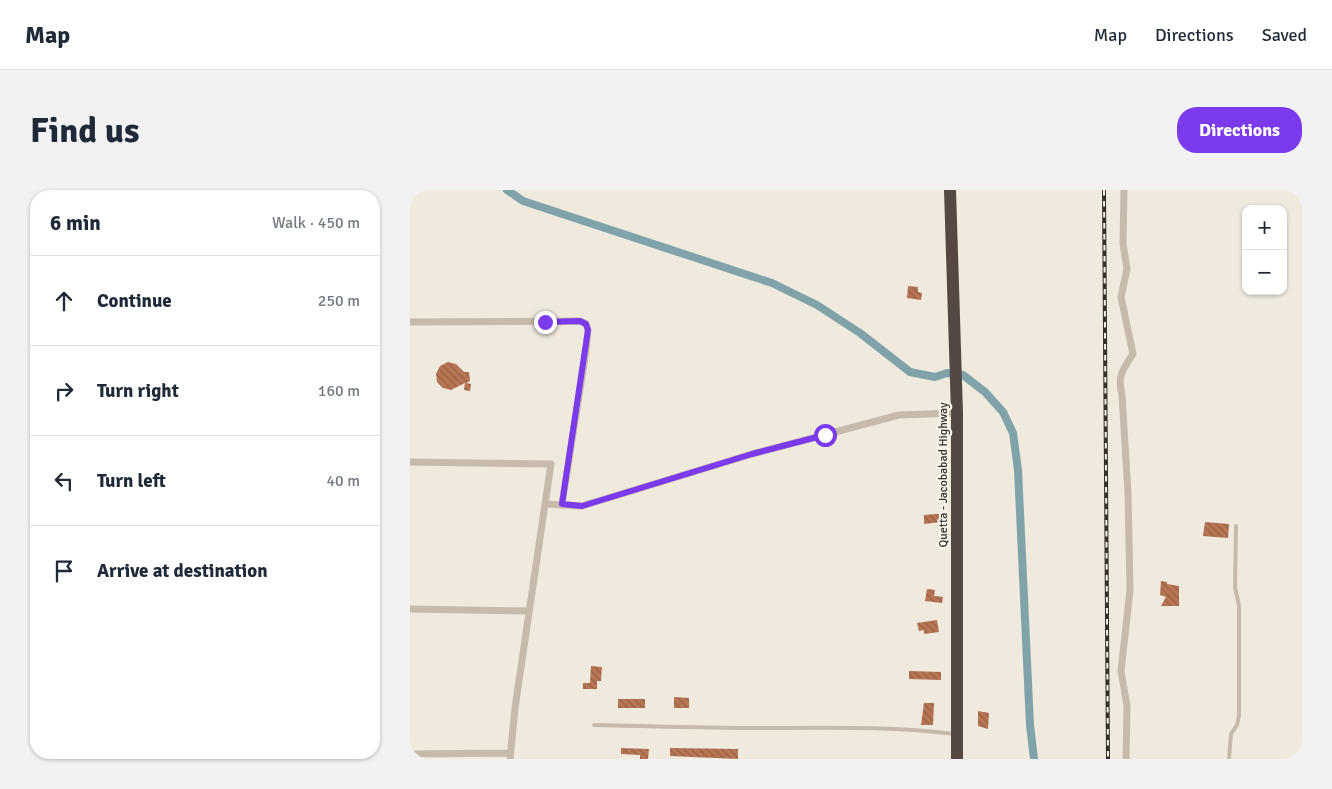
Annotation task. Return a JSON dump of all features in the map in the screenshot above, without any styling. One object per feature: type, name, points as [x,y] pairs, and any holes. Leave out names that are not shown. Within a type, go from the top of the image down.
[{"type":"highway","name":"Quetta - Jacobabad Highway","points":[[950,190],[957,413],[957,759]]},
{"type":"street","points":[[1124,190],[1123,244],[1127,269],[1121,297],[1133,354],[1121,370],[1119,382],[1122,395],[1128,493],[1130,590],[1121,671],[1126,706],[1126,759]]},
{"type":"street","points":[[410,322],[580,321],[586,324],[588,330],[586,351],[562,504]]},
{"type":"street","points":[[545,504],[582,506],[752,454],[899,415],[957,413]]},
{"type":"street","points":[[410,462],[551,464],[510,756],[410,754]]},
{"type":"street","points":[[410,609],[529,611]]},
{"type":"lane","points":[[1229,759],[1231,734],[1237,725],[1239,715],[1239,606],[1235,587],[1236,526]]},
{"type":"lane","points":[[594,725],[757,728],[849,727],[924,730],[957,735]]},
{"type":"building","points":[[908,286],[918,287],[918,292],[922,293],[921,300],[907,298]]},
{"type":"building","points":[[448,362],[456,364],[464,372],[469,372],[470,381],[466,383],[471,384],[470,391],[464,390],[465,383],[451,390],[443,388],[437,382],[436,374],[440,366]]},
{"type":"building","points":[[942,514],[942,522],[924,524],[924,515]]},
{"type":"building","points":[[1205,522],[1229,524],[1228,538],[1203,536]]},
{"type":"building","points":[[1161,581],[1179,586],[1179,606],[1161,606],[1166,597],[1160,595]]},
{"type":"building","points":[[927,589],[935,590],[934,596],[943,597],[942,603],[925,601]]},
{"type":"building","points":[[937,620],[939,632],[924,634],[924,630],[919,631],[917,623]]},
{"type":"building","points":[[591,666],[602,667],[601,681],[597,681],[597,689],[583,689],[583,683],[590,683]]},
{"type":"building","points":[[909,671],[941,672],[941,680],[909,679]]},
{"type":"building","points":[[674,697],[689,698],[689,708],[674,708]]},
{"type":"building","points":[[618,699],[645,699],[645,708],[618,708]]},
{"type":"building","points":[[924,703],[934,703],[933,725],[921,725]]},
{"type":"building","points":[[978,711],[989,713],[988,729],[978,726]]},
{"type":"building","points":[[621,748],[649,749],[648,759],[640,759],[640,755],[621,754]]},
{"type":"building","points":[[670,748],[738,749],[738,759],[670,756]]},
{"type":"waterway","points":[[507,190],[523,201],[772,283],[817,305],[860,333],[910,372],[935,377],[947,373],[963,375],[985,392],[1003,412],[1013,433],[1018,470],[1030,725],[1034,759]]},
{"type":"railway","points":[[1104,190],[1108,759]]},
{"type":"route","points":[[545,322],[580,321],[586,324],[588,330],[562,504],[582,506],[752,454],[825,435]]}]
